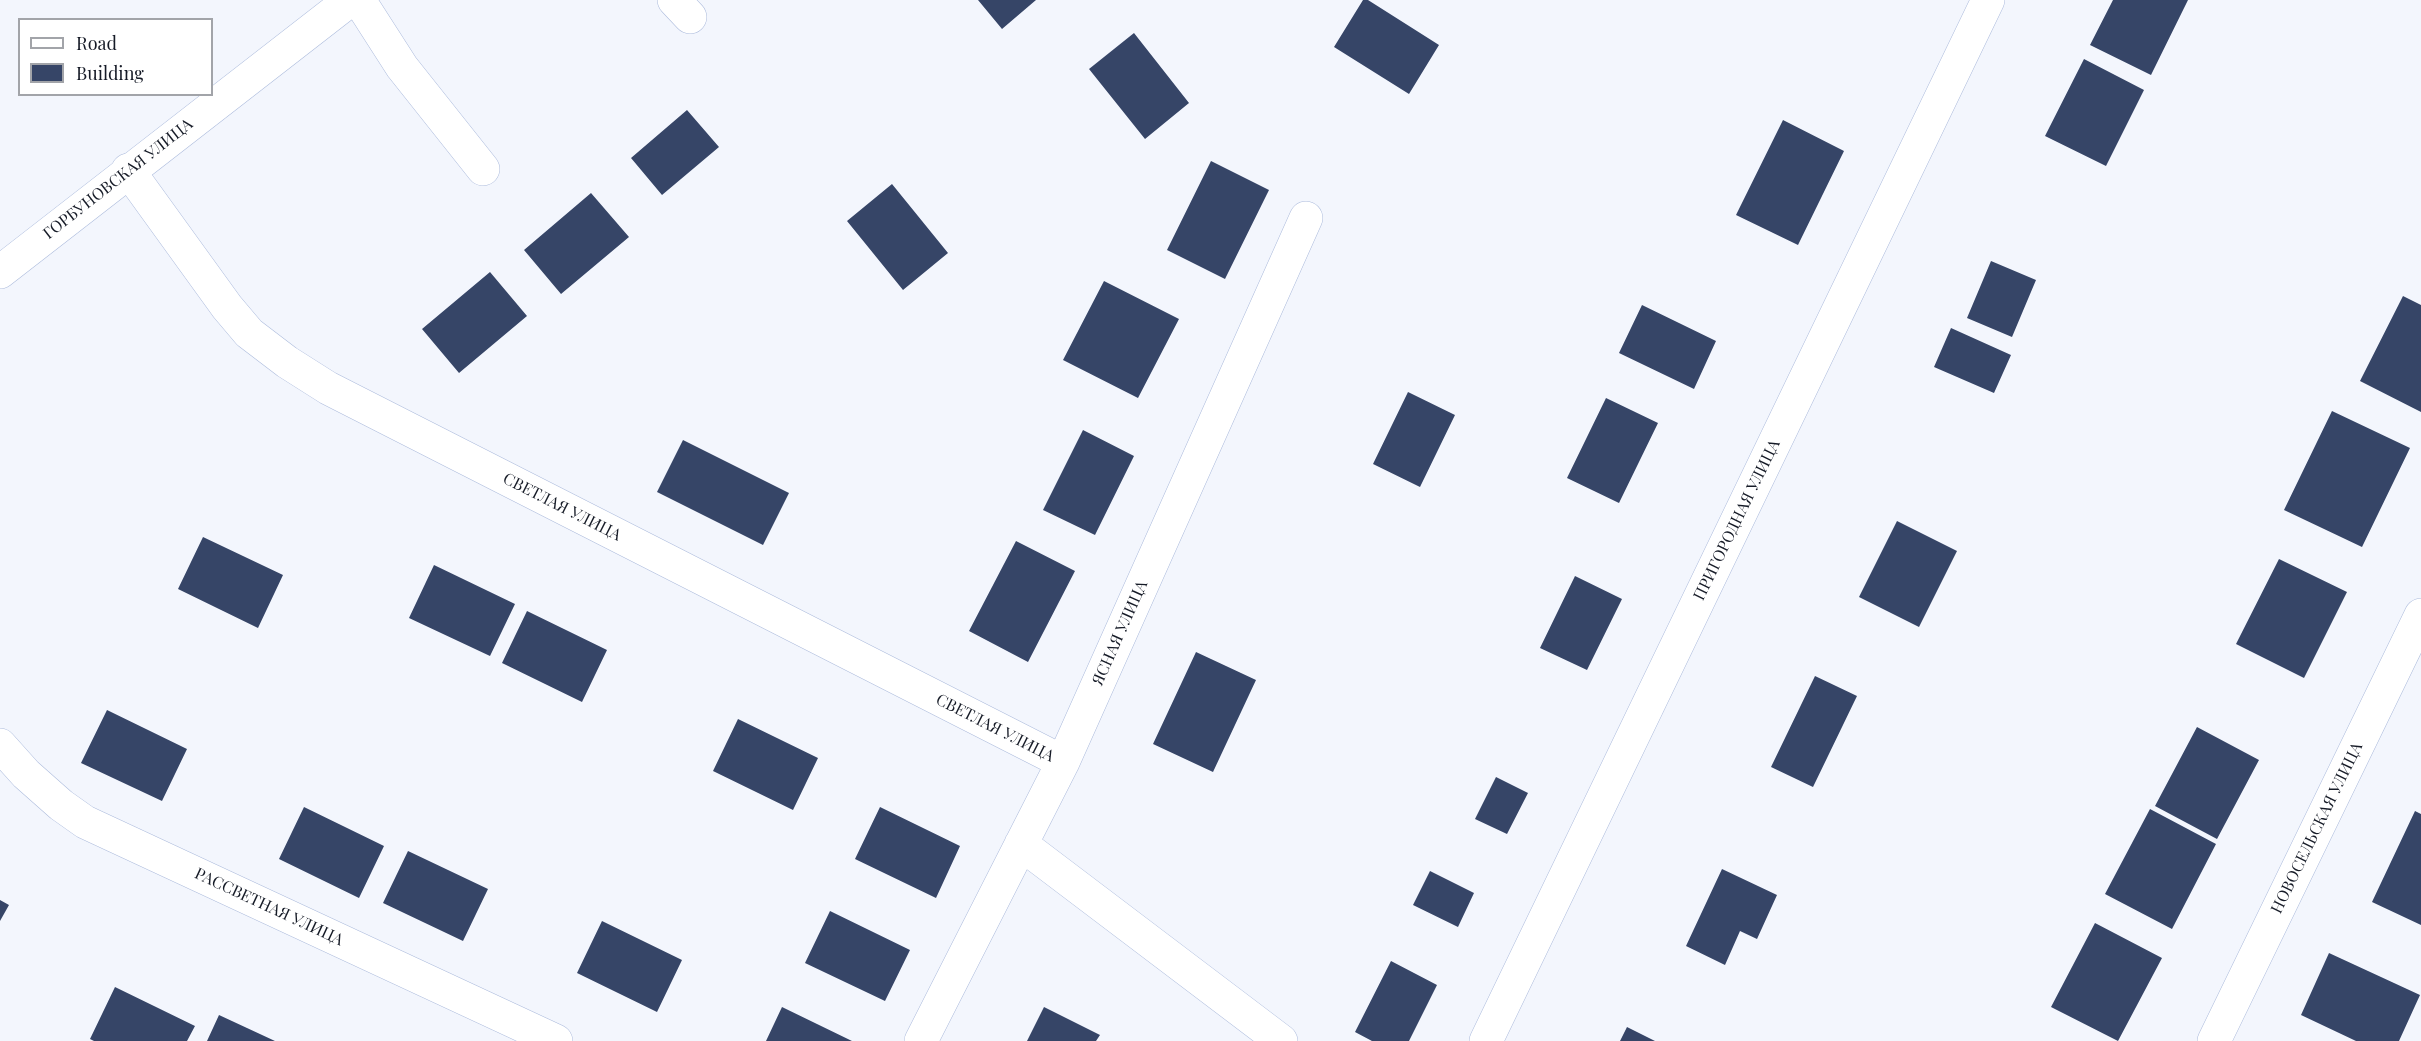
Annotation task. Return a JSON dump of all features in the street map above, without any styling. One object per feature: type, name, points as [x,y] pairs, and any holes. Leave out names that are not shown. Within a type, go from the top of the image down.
[{"type":"street","name":"ГОРБУНОВСКАЯ УЛИЦА","points":[[0,272],[128,170],[350,0]]},
{"type":"street","points":[[359,0],[402,67],[483,169]]},
{"type":"street","name":"ПРИГОРОДНАЯ УЛИЦА","points":[[1486,1041],[1988,0]]},
{"type":"street","name":"СВЕТЛАЯ УЛИЦА","points":[[128,170],[227,307],[249,333],[328,388],[1063,762]]},
{"type":"street","name":"ЯСНАЯ УЛИЦА","points":[[921,1041],[1063,762],[1306,218]]},
{"type":"street","name":"НОВОСЕЛЬСКАЯ УЛИЦА","points":[[2214,1041],[2421,615]]},
{"type":"street","name":"РАССВЕТНАЯ УЛИЦА","points":[[0,745],[26,774],[61,805],[85,822],[556,1041]]},
{"type":"street","points":[[1021,844],[1281,1041]]},
{"type":"building","points":[[978,0],[1036,0],[1002,29]]},
{"type":"building","points":[[1363,0],[1368,0],[1439,45],[1409,94],[1334,47]]},
{"type":"building","points":[[2113,0],[2188,0],[2151,75],[2090,45]]},
{"type":"building","points":[[1134,33],[1189,103],[1145,139],[1089,69]]},
{"type":"building","points":[[2084,59],[2144,90],[2106,166],[2045,136]]},
{"type":"building","points":[[687,110],[719,147],[662,195],[631,158]]},
{"type":"building","points":[[1783,120],[1844,151],[1798,245],[1736,215]]},
{"type":"building","points":[[1211,161],[1269,190],[1225,279],[1167,250]]},
{"type":"building","points":[[892,184],[948,253],[903,290],[847,221]]},
{"type":"building","points":[[591,193],[629,237],[561,294],[524,250]]},
{"type":"building","points":[[1991,261],[2036,280],[2012,337],[1967,318]]},
{"type":"building","points":[[490,272],[527,316],[459,373],[422,329]]},
{"type":"building","points":[[1104,281],[1179,319],[1138,398],[1063,360]]},
{"type":"building","points":[[2403,296],[2421,305],[2421,412],[2360,381]]},
{"type":"building","points":[[1642,305],[1716,341],[1694,389],[1619,353]]},
{"type":"building","points":[[1951,328],[2011,355],[1994,393],[1934,367]]},
{"type":"building","points":[[1408,392],[1455,415],[1420,487],[1373,464]]},
{"type":"building","points":[[1606,398],[1658,423],[1619,503],[1567,478]]},
{"type":"building","points":[[2332,411],[2410,448],[2362,547],[2284,510]]},
{"type":"building","points":[[1083,430],[1134,456],[1095,535],[1043,510]]},
{"type":"building","points":[[683,440],[789,493],[763,545],[657,492]]},
{"type":"building","points":[[1897,521],[1957,551],[1919,627],[1859,597]]},
{"type":"building","points":[[203,537],[283,575],[258,628],[178,589]]},
{"type":"building","points":[[1016,541],[1075,571],[1028,662],[969,631]]},
{"type":"building","points":[[2279,559],[2347,592],[2304,678],[2236,644]]},
{"type":"building","points":[[434,565],[515,604],[490,656],[409,618]]},
{"type":"building","points":[[1575,576],[1622,599],[1587,670],[1540,648]]},
{"type":"building","points":[[527,611],[607,650],[582,702],[502,663]]},
{"type":"building","points":[[1196,652],[1256,680],[1213,772],[1153,744]]},
{"type":"building","points":[[1815,676],[1857,696],[1813,787],[1771,767]]},
{"type":"building","points":[[107,710],[187,749],[162,801],[81,763]]},
{"type":"building","points":[[738,719],[818,758],[793,810],[713,771]]},
{"type":"building","points":[[2197,727],[2259,760],[2217,839],[2155,806]]},
{"type":"building","points":[[1496,777],[1528,793],[1507,834],[1475,819]]},
{"type":"building","points":[[304,807],[384,846],[359,898],[279,859]]},
{"type":"building","points":[[880,807],[960,846],[936,898],[855,859]]},
{"type":"building","points":[[2150,809],[2216,844],[2172,929],[2105,894]]},
{"type":"building","points":[[2415,811],[2421,814],[2421,925],[2372,902]]},
{"type":"building","points":[[408,851],[488,889],[463,941],[383,903]]},
{"type":"building","points":[[1722,869],[1777,895],[1757,939],[1740,931],[1725,965],[1686,946]]},
{"type":"building","points":[[1430,871],[1474,893],[1458,927],[1413,905]]},
{"type":"building","points":[[0,900],[9,905],[0,921]]},
{"type":"building","points":[[830,911],[910,950],[885,1001],[805,963]]},
{"type":"building","points":[[602,921],[682,960],[657,1012],[577,973]]},
{"type":"building","points":[[2095,923],[2162,958],[2118,1041],[2051,1007]]},
{"type":"building","points":[[2329,953],[2420,995],[2399,1041],[2356,1041],[2301,1015]]},
{"type":"building","points":[[1391,961],[1437,985],[1409,1041],[1372,1041],[1355,1032]]},
{"type":"building","points":[[115,987],[195,1026],[187,1041],[94,1041],[90,1039]]},
{"type":"building","points":[[782,1007],[852,1041],[766,1041]]},
{"type":"building","points":[[1044,1007],[1100,1035],[1096,1041],[1027,1041]]},
{"type":"building","points":[[219,1015],[275,1041],[207,1041]]},
{"type":"building","points":[[1627,1027],[1655,1041],[1620,1041]]}]
